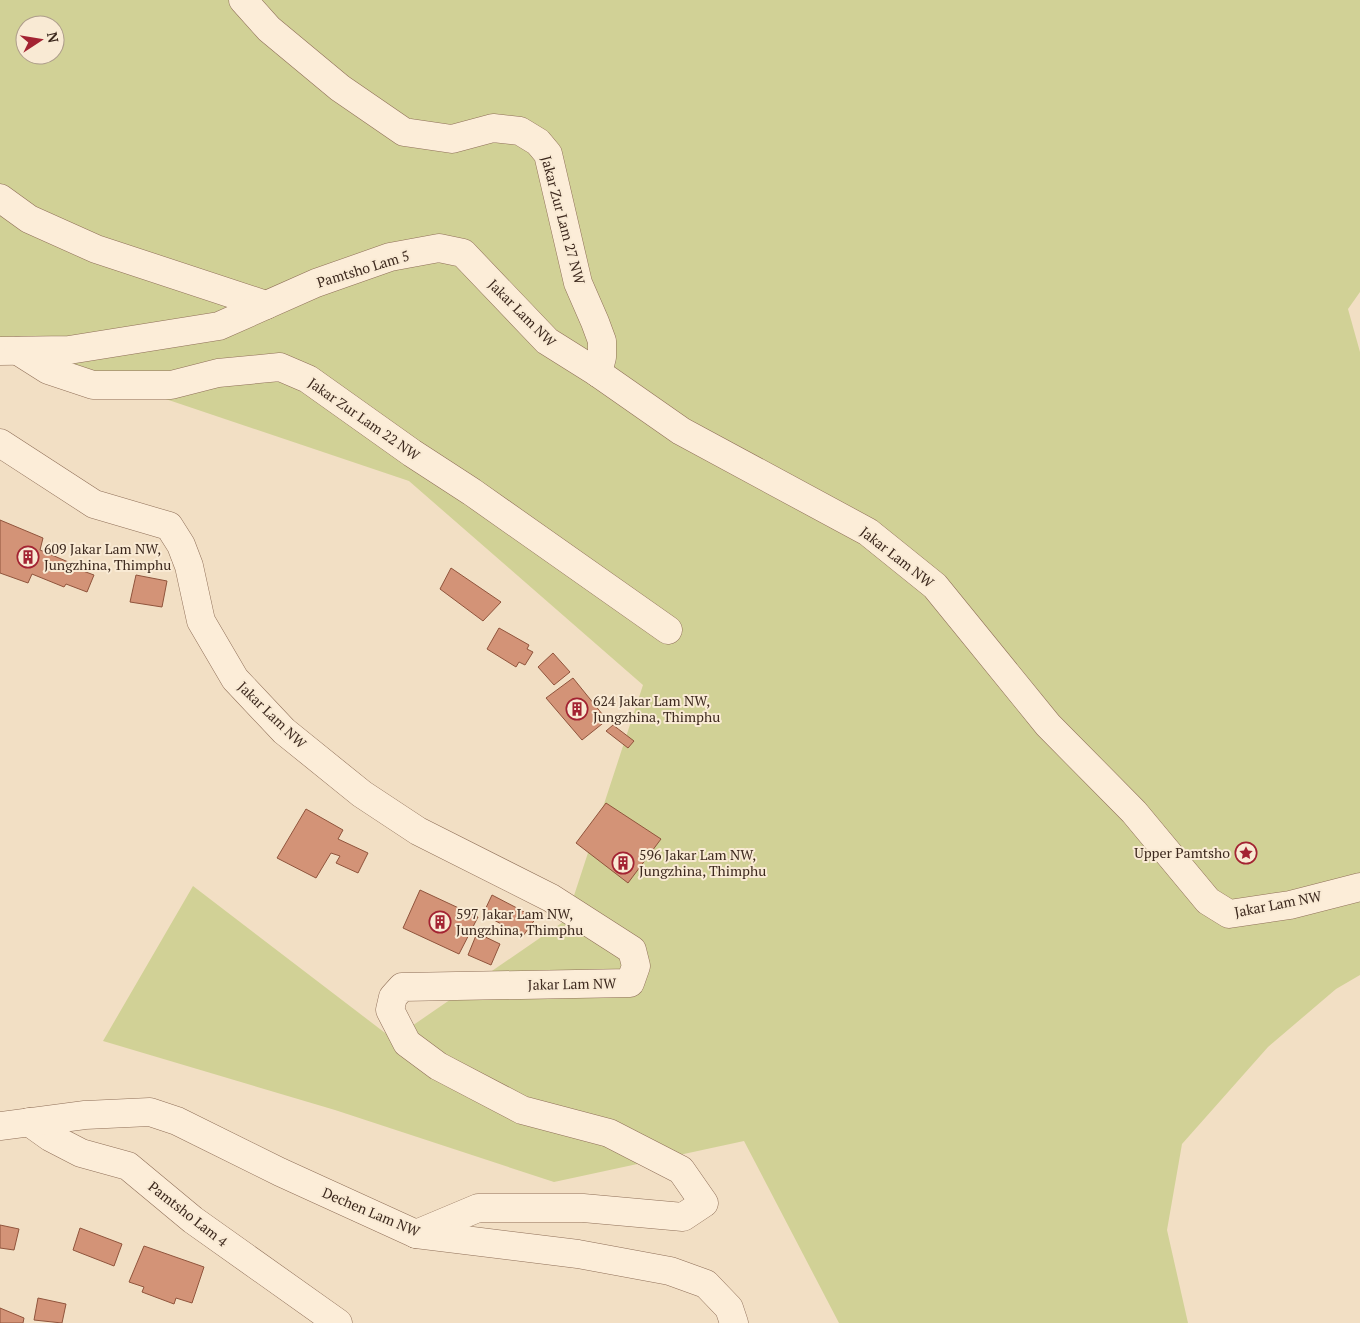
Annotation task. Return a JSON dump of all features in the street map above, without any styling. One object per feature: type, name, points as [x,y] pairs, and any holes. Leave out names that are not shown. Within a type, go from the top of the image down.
[{"type":"street","name":"Jakar Zur Lam 27 NW","points":[[243,0],[270,29],[340,88],[404,132],[452,139],[493,128],[520,131],[538,142],[548,154],[578,283],[602,341],[602,356],[598,373]]},
{"type":"street","points":[[0,198],[29,219],[96,249],[266,305]]},
{"type":"street","name":"Pamtsho Lam 5","points":[[9,351],[69,350],[219,326],[316,283],[390,258],[439,248],[463,253]]},
{"type":"street","name":"Jakar Lam NW","points":[[463,253],[546,341],[598,373],[681,431],[868,532],[935,586],[1048,725],[1134,812],[1208,901],[1229,914],[1290,905],[1360,887]]},
{"type":"street","name":"Jakar Zur Lam 22 NW","points":[[9,351],[48,370],[93,385],[171,385],[218,373],[280,367],[308,379],[668,630]]},
{"type":"street","name":"Jakar Lam NW","points":[[0,443],[94,504],[169,526],[181,545],[189,566],[201,620],[235,679],[284,731],[354,788],[418,831],[551,898],[632,950],[636,966],[630,984],[402,987],[393,997],[390,1010],[407,1043],[438,1066],[522,1110],[609,1133],[681,1170],[704,1203],[682,1217],[584,1208],[478,1208],[416,1234]]},
{"type":"street","name":"Dechen Lam NW","points":[[0,1126],[85,1114],[150,1112],[177,1121],[280,1172],[416,1234],[578,1254],[670,1270],[706,1284],[729,1308],[734,1323]]},
{"type":"street","name":"Pamtsho Lam 4","points":[[29,1122],[50,1137],[81,1153],[128,1166],[192,1220],[338,1323]]},
{"type":"green space","points":[[0,0],[1360,0],[1360,292],[1348,309],[1360,352],[1360,975],[1336,989],[1268,1047],[1182,1144],[1167,1230],[1188,1323],[839,1323],[744,1141],[554,1182],[335,1110],[103,1041],[193,886],[393,1039],[566,920],[643,685],[409,481],[44,358],[0,337]]},
{"type":"building","name":"609 Jakar Lam NW, Jungzhina, Thimphu","points":[[0,520],[43,538],[40,550],[73,564],[72,567],[94,575],[87,592],[66,584],[64,587],[32,574],[28,583],[0,573]]},
{"type":"building","points":[[451,568],[501,602],[483,621],[440,589]]},
{"type":"building","points":[[136,575],[167,581],[162,607],[130,602]]},
{"type":"building","points":[[499,628],[529,645],[527,649],[533,652],[525,665],[519,662],[516,667],[487,649]]},
{"type":"building","points":[[553,653],[570,672],[554,685],[538,667]]},
{"type":"building","name":"624 Jakar Lam NW, Jungzhina, Thimphu","points":[[573,678],[607,720],[582,740],[546,698]]},
{"type":"building","points":[[613,725],[634,741],[628,748],[606,731]]},
{"type":"building","name":"596 Jakar Lam NW, Jungzhina, Thimphu","points":[[606,803],[661,839],[628,883],[576,843]]},
{"type":"building","points":[[306,809],[343,830],[338,839],[368,853],[358,873],[336,863],[340,856],[331,853],[316,878],[277,858]]},
{"type":"building","name":"597 Jakar Lam NW, Jungzhina, Thimphu","points":[[420,890],[478,917],[459,954],[403,928]]},
{"type":"building","points":[[492,895],[536,918],[523,936],[483,914]]},
{"type":"building","points":[[477,933],[500,944],[491,965],[468,955]]},
{"type":"building","points":[[0,1225],[19,1229],[14,1250],[0,1248]]},
{"type":"building","points":[[80,1228],[122,1244],[114,1266],[73,1250]]},
{"type":"building","points":[[144,1246],[204,1267],[192,1303],[176,1298],[174,1304],[142,1292],[144,1287],[129,1282]]},
{"type":"building","points":[[38,1298],[66,1304],[62,1323],[34,1320]]},
{"type":"building","points":[[0,1308],[24,1318],[23,1323],[0,1323]]},
{"type":"place","name":"609 Jakar Lam NW, Jungzhina, Thimphu","points":[[28,557]]},
{"type":"place","name":"624 Jakar Lam NW, Jungzhina, Thimphu","points":[[577,709]]},
{"type":"place","name":"Upper Pamtsho","points":[[1246,853]]},
{"type":"place","name":"596 Jakar Lam NW, Jungzhina, Thimphu","points":[[623,863]]},
{"type":"place","name":"597 Jakar Lam NW, Jungzhina, Thimphu","points":[[440,922]]}]
